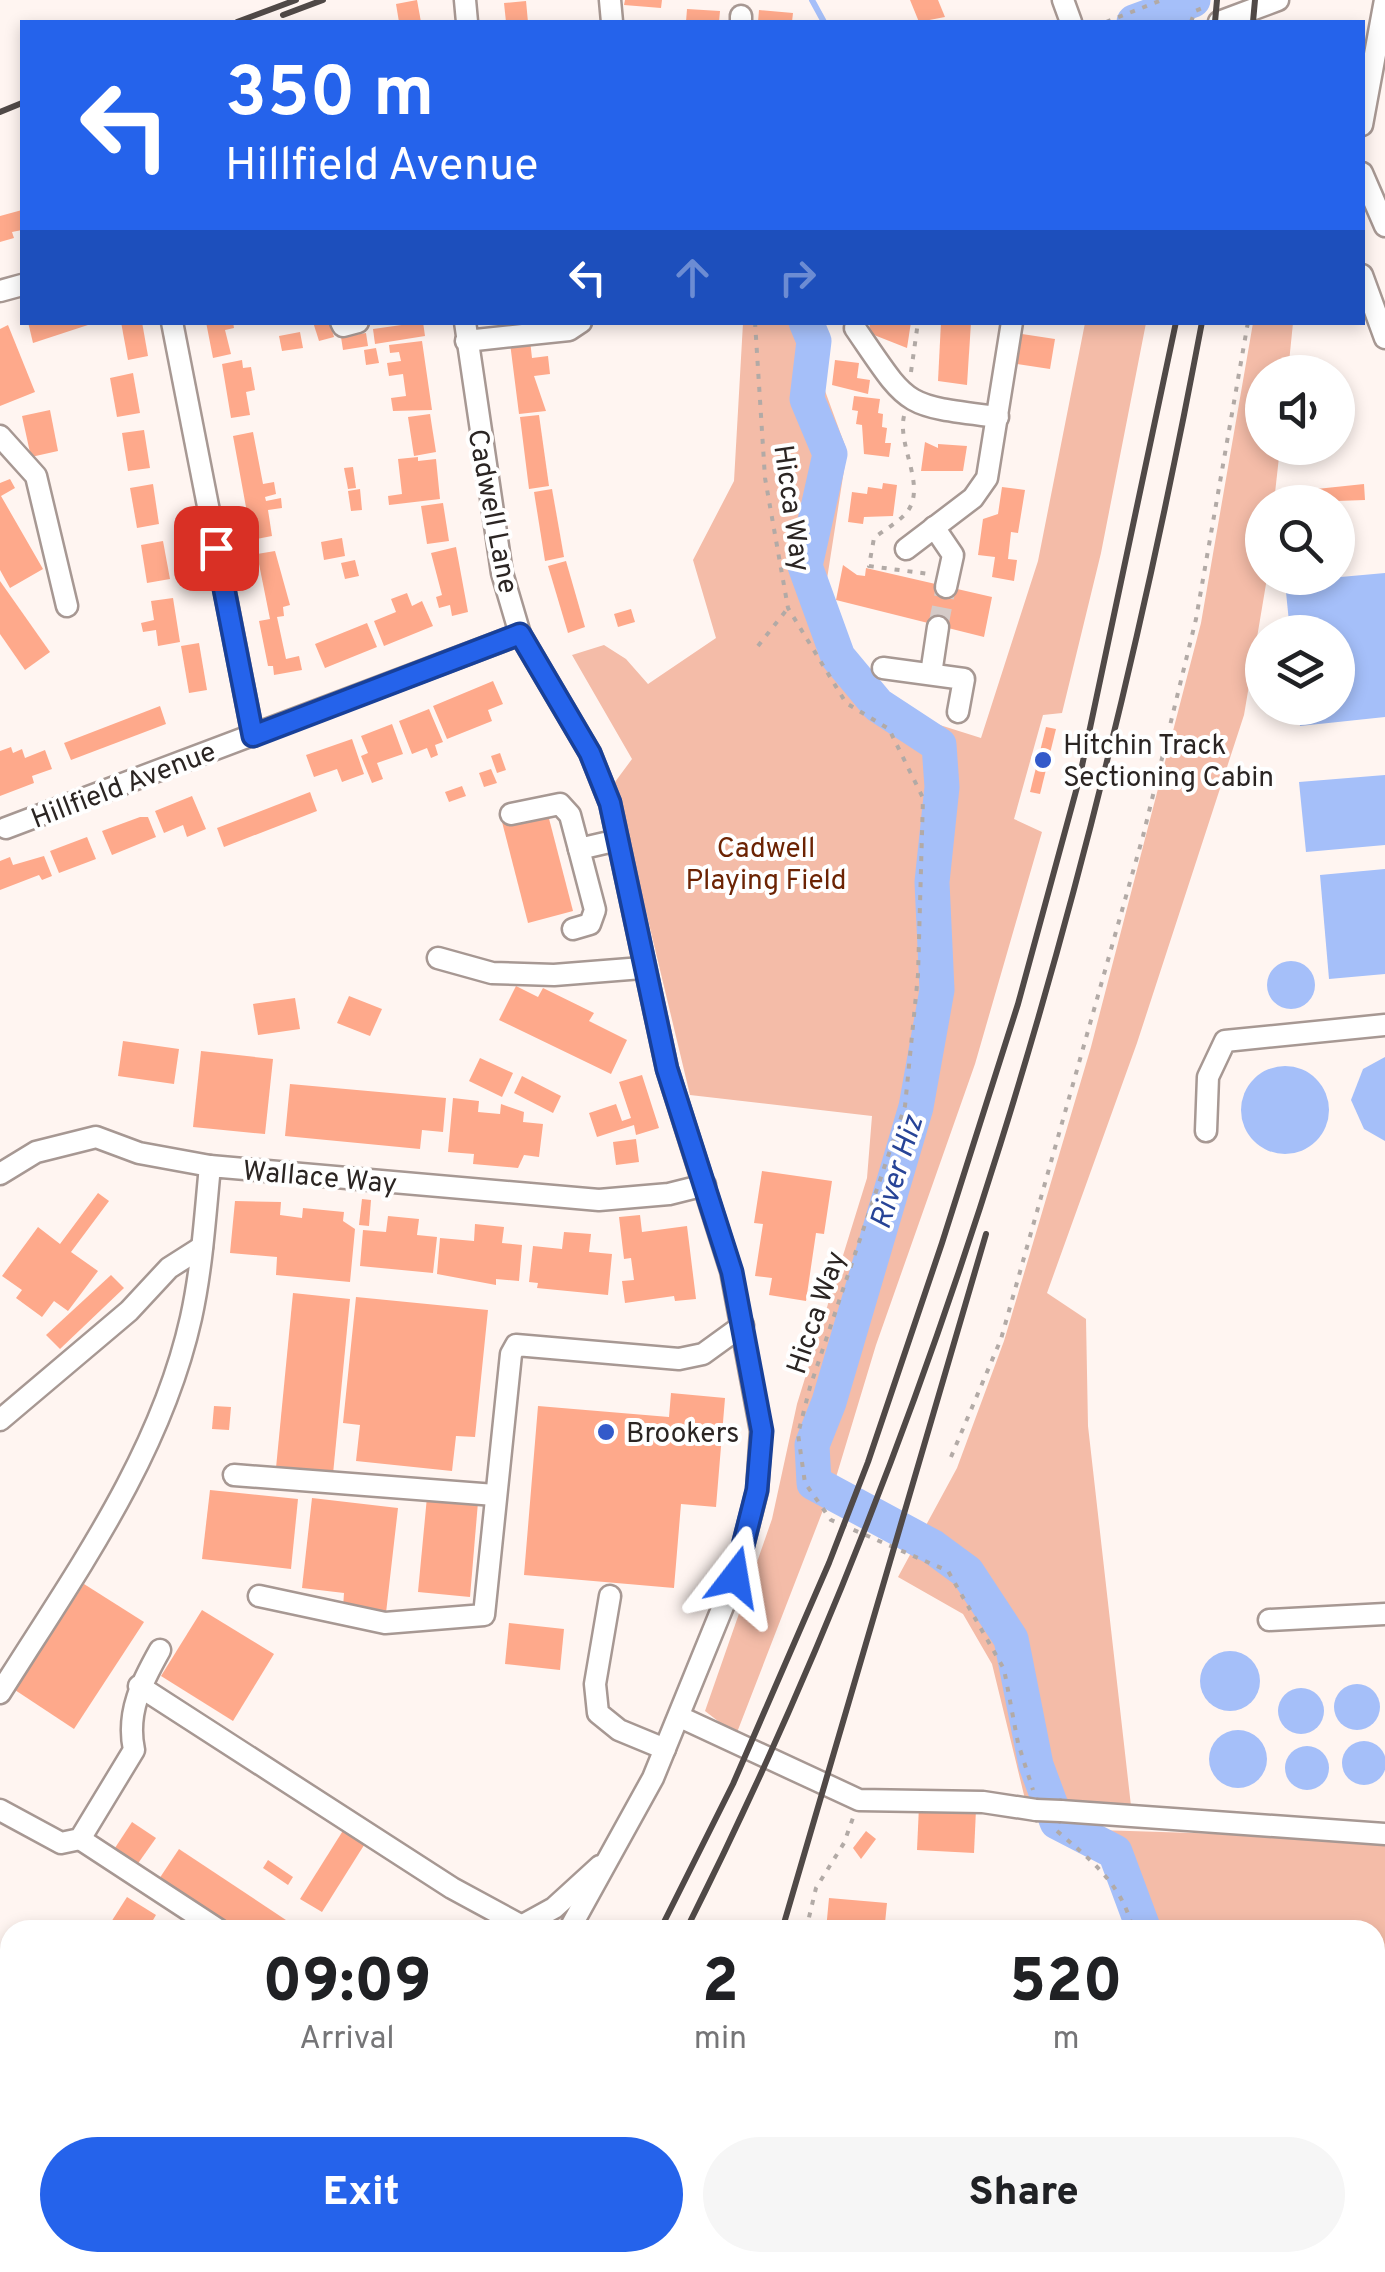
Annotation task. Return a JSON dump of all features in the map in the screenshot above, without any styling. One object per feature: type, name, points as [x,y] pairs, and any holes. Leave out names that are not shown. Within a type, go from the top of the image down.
[{"type":"street","points":[[1224,20],[1278,0]]},
{"type":"street","points":[[1365,108],[1384,0]]},
{"type":"street","points":[[1365,183],[1385,226]]},
{"type":"street","points":[[1365,204],[1368,194]]},
{"type":"street","points":[[1365,283],[1385,338]]},
{"type":"street","points":[[173,325],[253,736]]},
{"type":"street","points":[[466,332],[569,330],[576,325]]},
{"type":"street","points":[[906,549],[973,498],[987,478],[1012,325]]},
{"type":"street","points":[[855,328],[908,400],[924,408],[998,417]]},
{"type":"street","name":"Cadwell Lane","points":[[466,332],[490,507],[520,634],[590,753],[610,803],[642,968],[667,1069],[705,1185],[743,1325],[762,1431],[757,1490],[735,1577],[680,1717],[621,1842]]},
{"type":"street","points":[[0,436],[36,476],[68,606]]},
{"type":"street","points":[[934,526],[953,555],[947,582]]},
{"type":"street","points":[[931,674],[938,626]]},
{"type":"street","name":"Hillfield Avenue","points":[[6,828],[520,634]]},
{"type":"street","points":[[883,668],[964,679],[958,712]]},
{"type":"street","points":[[510,814],[560,804],[570,815],[596,910],[590,924],[573,930]]},
{"type":"street","points":[[579,850],[618,840]]},
{"type":"street","points":[[438,958],[492,974],[554,975],[642,968]]},
{"type":"street","points":[[1206,1131],[1208,1076],[1225,1041],[1385,1025]]},
{"type":"street","points":[[0,1174],[36,1152],[96,1137],[139,1153],[210,1166]]},
{"type":"street","name":"Wallace Way","points":[[0,1693],[128,1490],[190,1322],[210,1166],[585,1199],[669,1194],[705,1185]]},
{"type":"street","points":[[0,1420],[129,1312],[169,1268],[202,1247]]},
{"type":"street","points":[[258,1596],[385,1623],[478,1617],[486,1610],[495,1495],[511,1354],[516,1345],[679,1359],[703,1354],[743,1325]]},
{"type":"street","points":[[234,1476],[495,1495]]},
{"type":"street","points":[[610,1596],[595,1684],[598,1713],[619,1730],[666,1749]]},
{"type":"street","points":[[1269,1620],[1385,1614]]},
{"type":"street","points":[[80,1840],[134,1750],[130,1733],[140,1686],[160,1650]]},
{"type":"street","points":[[140,1686],[505,1920]]},
{"type":"street","points":[[680,1717],[859,1800],[983,1802],[1045,1811],[1385,1834]]},
{"type":"street","points":[[0,1810],[61,1842],[80,1840],[204,1920]]},
{"type":"street","points":[[532,1920],[554,1908],[621,1842]]},
{"type":"street","points":[[575,1920],[621,1842]]},
{"type":"path","points":[[1111,20],[1162,0]]},
{"type":"path","name":"Hicca Way","points":[[755,325],[766,478],[788,608],[846,702],[889,729],[924,798],[918,975],[904,1106],[798,1434],[804,1483],[831,1520],[948,1572],[970,1604],[1004,1669],[1018,1743],[1045,1811]]},
{"type":"path","points":[[918,325],[900,432],[914,489],[908,511],[874,538],[869,566],[947,582]]},
{"type":"path","points":[[951,1458],[1000,1339],[1143,836],[1196,619],[1247,325]]},
{"type":"path","points":[[758,646],[788,608]]},
{"type":"path","points":[[784,1433],[798,1434]]},
{"type":"path","points":[[808,1920],[816,1888],[844,1842],[859,1800]]},
{"type":"path","points":[[1045,1811],[1110,1877],[1131,1920]]},
{"type":"green space","name":"Cadwell Playing Field","points":[[743,325],[818,325],[824,388],[847,451],[827,579],[843,636],[889,709],[981,738],[1038,561],[1085,325],[1146,325],[1101,553],[1062,713],[1043,715],[1014,819],[1042,832],[975,1064],[876,1345],[837,1474],[736,1735],[705,1711],[772,1519],[797,1404],[867,1178],[872,1116],[690,1095],[615,782],[632,759],[572,655],[604,645],[626,659],[648,684],[716,638],[693,560],[734,481]]},
{"type":"green space","points":[[1253,325],[1293,325],[1290,355],[1247,355]]},
{"type":"green space","points":[[1245,369],[1245,465],[1278,465],[1276,485],[1245,485],[1245,595],[1264,595],[1261,615],[1245,615],[1244,715],[1137,1043],[1047,1293],[1086,1319],[1088,1426],[1131,1806],[1025,1799],[992,1664],[963,1614],[898,1577],[957,1468],[1004,1341],[1091,1047],[1201,623]]},
{"type":"green space","points":[[1098,1830],[1385,1839],[1385,1920],[1148,1920]]},
{"type":"water","points":[[1385,573],[1385,717],[1355,720],[1355,615],[1288,615],[1286,595],[1355,595],[1355,576]]},
{"type":"water","points":[[1385,775],[1385,845],[1306,852],[1299,782]]},
{"type":"water","points":[[1385,869],[1385,974],[1329,979],[1320,875]]},
{"type":"water","points":[[1291,961],[1308,968],[1315,985],[1308,1002],[1291,1009],[1274,1002],[1267,985],[1274,968]]},
{"type":"water","points":[[1385,1057],[1385,1141],[1364,1129],[1351,1100],[1363,1069]]},
{"type":"water","points":[[1285,1066],[1316,1079],[1329,1110],[1316,1141],[1285,1154],[1254,1141],[1241,1110],[1254,1079]]},
{"type":"water","points":[[1230,1651],[1251,1660],[1260,1681],[1251,1702],[1230,1711],[1209,1702],[1200,1681],[1209,1660]]},
{"type":"water","points":[[1357,1684],[1373,1691],[1380,1707],[1373,1723],[1357,1730],[1341,1723],[1334,1707],[1341,1691]]},
{"type":"water","points":[[1301,1688],[1317,1695],[1324,1711],[1317,1727],[1301,1734],[1285,1727],[1278,1711],[1285,1695]]},
{"type":"water","points":[[1238,1730],[1258,1739],[1267,1759],[1258,1779],[1238,1788],[1218,1779],[1209,1759],[1218,1739]]},
{"type":"water","points":[[1364,1741],[1380,1747],[1386,1763],[1380,1779],[1364,1785],[1348,1779],[1342,1763],[1348,1747]]},
{"type":"water","points":[[1307,1746],[1322,1753],[1329,1768],[1322,1783],[1307,1790],[1292,1783],[1285,1768],[1292,1753]]},
{"type":"building","points":[[417,0],[421,20],[399,20],[396,4]]},
{"type":"building","points":[[625,0],[662,0],[661,8],[624,5]]},
{"type":"building","points":[[910,0],[938,0],[945,17],[918,20]]},
{"type":"building","points":[[526,1],[528,20],[506,20],[504,3]]},
{"type":"building","points":[[687,9],[720,11],[719,20],[686,20]]},
{"type":"building","points":[[759,10],[793,13],[792,20],[758,20]]},
{"type":"building","points":[[20,211],[20,230],[12,232],[14,238],[0,242],[0,216]]},
{"type":"building","points":[[8,325],[35,392],[0,406],[0,329]]},
{"type":"building","points":[[29,325],[88,325],[33,343]]},
{"type":"building","points":[[122,325],[143,325],[148,356],[128,360]]},
{"type":"building","points":[[207,325],[234,325],[225,330],[231,354],[213,358]]},
{"type":"building","points":[[314,325],[331,325],[334,337],[319,341]]},
{"type":"building","points":[[423,325],[425,336],[375,344],[373,329]]},
{"type":"building","points":[[870,325],[911,325],[907,348],[869,333]]},
{"type":"building","points":[[941,325],[971,325],[967,385],[938,381]]},
{"type":"building","points":[[300,332],[303,348],[282,351],[279,336]]},
{"type":"building","points":[[366,333],[368,346],[343,350],[341,337]]},
{"type":"building","points":[[1022,334],[1055,339],[1050,369],[1017,364]]},
{"type":"building","points":[[530,340],[532,358],[548,356],[550,374],[534,376],[546,411],[519,414],[510,343]]},
{"type":"building","points":[[422,341],[432,410],[393,411],[391,398],[406,396],[403,374],[389,376],[387,363],[401,361],[399,352],[390,353],[389,345]]},
{"type":"building","points":[[376,348],[379,363],[366,365],[364,350]]},
{"type":"building","points":[[242,360],[243,368],[251,367],[255,390],[246,392],[250,415],[231,418],[222,364]]},
{"type":"building","points":[[835,360],[859,363],[857,378],[870,380],[868,394],[832,385]]},
{"type":"building","points":[[133,373],[140,413],[117,417],[110,378]]},
{"type":"building","points":[[854,396],[880,399],[878,413],[883,414],[882,427],[887,428],[885,443],[891,443],[889,457],[864,454],[862,425],[856,424],[858,411],[852,410]]},
{"type":"building","points":[[50,410],[58,451],[31,457],[22,416]]},
{"type":"building","points":[[430,414],[436,452],[414,456],[408,417]]},
{"type":"building","points":[[539,415],[549,486],[529,489],[520,417]]},
{"type":"building","points":[[144,430],[150,468],[128,471],[122,433]]},
{"type":"building","points":[[253,432],[263,484],[274,482],[276,494],[265,497],[266,501],[281,498],[282,508],[268,510],[272,536],[252,540],[233,436]]},
{"type":"building","points":[[925,442],[938,448],[938,444],[967,446],[963,471],[921,471]]},
{"type":"building","points":[[418,457],[418,461],[436,459],[440,499],[389,505],[388,496],[402,494],[398,459]]},
{"type":"building","points":[[353,467],[356,488],[348,489],[344,468]]},
{"type":"building","points":[[10,479],[15,488],[1,496],[43,569],[10,588],[0,570],[0,483]]},
{"type":"building","points":[[883,483],[897,485],[893,516],[864,517],[863,524],[848,522],[852,492],[867,494],[868,487],[882,489]]},
{"type":"building","points":[[153,484],[159,524],[137,528],[130,488]]},
{"type":"building","points":[[1364,484],[1365,500],[1355,500],[1354,485]]},
{"type":"building","points":[[1002,487],[1025,490],[1018,533],[1011,532],[1008,559],[1017,560],[1014,581],[992,577],[995,557],[978,555],[983,519],[998,514]]},
{"type":"building","points":[[360,489],[362,510],[351,511],[348,491]]},
{"type":"building","points":[[552,489],[564,557],[545,561],[534,492]]},
{"type":"building","points":[[443,503],[449,541],[427,544],[421,506]]},
{"type":"building","points":[[342,538],[345,556],[324,560],[321,542]]},
{"type":"building","points":[[163,541],[170,579],[147,583],[141,545]]},
{"type":"building","points":[[456,547],[468,612],[452,616],[450,605],[439,608],[436,597],[442,595],[431,553]]},
{"type":"building","points":[[275,551],[290,605],[283,607],[284,616],[277,617],[286,659],[299,656],[302,670],[274,675],[273,666],[268,666],[259,621],[270,619],[257,554]]},
{"type":"building","points":[[355,560],[359,576],[345,579],[341,563]]},
{"type":"building","points":[[566,561],[585,627],[568,633],[548,566]]},
{"type":"building","points":[[843,565],[857,575],[865,576],[866,568],[992,597],[984,637],[836,600]]},
{"type":"building","points":[[0,581],[50,652],[25,670],[0,634]]},
{"type":"building","points":[[407,593],[412,606],[422,601],[433,626],[384,646],[374,621],[396,612],[391,599]]},
{"type":"building","points":[[173,598],[180,642],[158,646],[156,630],[143,632],[141,623],[154,620],[151,601]]},
{"type":"building","points":[[631,609],[635,622],[618,627],[614,614]]},
{"type":"building","points":[[367,623],[377,647],[325,668],[315,644]]},
{"type":"building","points":[[199,643],[207,690],[189,693],[181,646]]},
{"type":"building","points":[[493,681],[503,704],[488,710],[492,721],[447,739],[433,706]]},
{"type":"building","points":[[160,706],[166,724],[71,760],[64,743]]},
{"type":"building","points":[[429,709],[443,742],[435,745],[438,755],[431,758],[427,748],[412,754],[399,721]]},
{"type":"building","points":[[392,724],[403,754],[377,763],[383,779],[372,783],[361,756],[368,753],[361,736]]},
{"type":"building","name":"Hitchin Track Sectioning Cabin","points":[[1046,727],[1056,729],[1040,794],[1030,792]]},
{"type":"building","points":[[352,739],[364,774],[342,782],[337,769],[314,777],[306,755]]},
{"type":"building","points":[[11,747],[13,753],[22,749],[25,758],[45,750],[52,769],[32,776],[34,783],[0,796],[0,751]]},
{"type":"building","points":[[500,753],[506,770],[497,773],[491,756]]},
{"type":"building","points":[[491,769],[497,783],[484,787],[479,773]]},
{"type":"building","points":[[462,786],[466,796],[449,802],[445,792]]},
{"type":"building","points":[[310,792],[317,811],[224,847],[217,828]]},
{"type":"building","points":[[192,796],[206,829],[187,837],[183,825],[164,833],[155,811]]},
{"type":"building","points":[[546,807],[573,911],[528,923],[501,818]]},
{"type":"building","points":[[148,817],[156,837],[112,855],[102,831]]},
{"type":"building","points":[[87,837],[96,859],[59,873],[50,851]]},
{"type":"building","points":[[44,856],[52,876],[42,880],[39,875],[0,890],[0,861],[10,857],[13,865]]},
{"type":"building","points":[[516,986],[538,997],[543,988],[594,1013],[589,1021],[627,1040],[611,1074],[499,1020]]},
{"type":"building","points":[[349,996],[382,1009],[370,1036],[337,1023]]},
{"type":"building","points":[[295,998],[300,1029],[258,1035],[253,1004]]},
{"type":"building","points":[[123,1041],[179,1049],[174,1084],[118,1076]]},
{"type":"building","points":[[201,1051],[273,1059],[265,1134],[193,1127]]},
{"type":"building","points":[[480,1058],[513,1073],[502,1097],[469,1081]]},
{"type":"building","points":[[642,1075],[659,1128],[636,1135],[634,1125],[597,1137],[589,1113],[616,1104],[622,1121],[631,1118],[619,1082]]},
{"type":"building","points":[[522,1076],[561,1096],[553,1113],[514,1093]]},
{"type":"building","points":[[290,1084],[446,1098],[443,1132],[422,1130],[420,1149],[285,1136]]},
{"type":"building","points":[[453,1098],[479,1101],[478,1112],[500,1114],[501,1104],[524,1112],[523,1122],[543,1124],[539,1157],[524,1155],[518,1168],[473,1164],[474,1154],[448,1152]]},
{"type":"building","points":[[636,1139],[639,1162],[616,1165],[613,1142]]},
{"type":"building","points":[[762,1171],[832,1181],[824,1234],[816,1233],[806,1301],[769,1295],[772,1278],[755,1276],[763,1224],[754,1223]]},
{"type":"building","points":[[98,1193],[109,1201],[71,1252],[98,1271],[68,1311],[54,1301],[42,1317],[16,1298],[22,1290],[2,1276],[38,1227],[60,1244]]},
{"type":"building","points":[[362,1199],[371,1200],[369,1226],[359,1225]]},
{"type":"building","points":[[235,1201],[281,1202],[280,1215],[302,1218],[303,1208],[344,1212],[343,1221],[355,1229],[350,1282],[276,1275],[277,1257],[230,1253]]},
{"type":"building","points":[[640,1215],[642,1232],[687,1226],[696,1299],[675,1301],[674,1296],[625,1303],[622,1281],[634,1280],[631,1258],[624,1259],[619,1217]]},
{"type":"building","points":[[388,1216],[419,1219],[417,1235],[437,1237],[433,1273],[360,1266],[363,1230],[386,1232]]},
{"type":"building","points":[[475,1224],[504,1227],[502,1243],[522,1245],[519,1281],[496,1279],[496,1285],[437,1274],[440,1238],[474,1241]]},
{"type":"building","points":[[564,1232],[591,1234],[589,1252],[612,1254],[608,1295],[537,1288],[538,1283],[529,1282],[533,1246],[562,1249]]},
{"type":"building","points":[[111,1275],[124,1288],[60,1349],[46,1335]]},
{"type":"building","points":[[293,1293],[350,1299],[333,1474],[276,1468]]},
{"type":"building","points":[[356,1297],[488,1310],[475,1437],[456,1436],[452,1471],[356,1461],[360,1425],[343,1423]]},
{"type":"building","points":[[671,1393],[725,1398],[716,1507],[681,1504],[674,1588],[524,1575],[538,1406],[669,1417]]},
{"type":"building","points":[[214,1406],[231,1407],[229,1430],[212,1429]]},
{"type":"building","points":[[210,1490],[298,1499],[291,1569],[202,1559]]},
{"type":"building","points":[[427,1497],[478,1502],[470,1597],[418,1592]]},
{"type":"building","points":[[312,1498],[398,1508],[386,1613],[343,1608],[344,1593],[302,1588]]},
{"type":"building","points":[[84,1584],[144,1622],[74,1729],[15,1690]]},
{"type":"building","points":[[202,1610],[274,1654],[233,1721],[161,1676]]},
{"type":"building","points":[[509,1623],[564,1629],[560,1670],[505,1664]]},
{"type":"building","points":[[919,1806],[976,1809],[974,1853],[917,1850]]},
{"type":"building","points":[[132,1822],[156,1838],[134,1869],[111,1854]]},
{"type":"building","points":[[344,1829],[366,1842],[322,1912],[300,1899]]},
{"type":"building","points":[[866,1831],[876,1839],[861,1859],[853,1848]]},
{"type":"building","points":[[179,1849],[286,1920],[215,1920],[157,1882]]},
{"type":"building","points":[[268,1860],[293,1877],[288,1885],[263,1868]]},
{"type":"building","points":[[127,1897],[156,1915],[153,1920],[112,1920]]},
{"type":"building","points":[[829,1898],[887,1903],[885,1920],[827,1920]]},
{"type":"waterway","points":[[812,0],[823,20]]},
{"type":"waterway","name":"River Hiz","points":[[1139,20],[1193,0]]},
{"type":"waterway","name":"River Hiz","points":[[807,325],[814,341],[807,399],[830,454],[805,566],[838,657],[878,705],[939,745],[942,787],[932,882],[937,990],[916,1107],[829,1402],[812,1445],[814,1483],[933,1547],[967,1572],[1011,1639],[1036,1765],[1057,1822],[1115,1852],[1140,1920]]},
{"type":"tunnel","points":[[938,627],[946,587]]},
{"type":"railway","points":[[242,20],[296,0]]},
{"type":"railway","points":[[283,15],[323,0]]},
{"type":"railway","points":[[1215,20],[1217,0]]},
{"type":"railway","points":[[1253,20],[1255,0]]},
{"type":"railway","points":[[0,112],[20,104]]},
{"type":"railway","points":[[665,1920],[733,1784],[829,1563],[868,1462],[942,1243],[1018,1004],[1079,780],[1175,325]]},
{"type":"railway","points":[[691,1920],[777,1739],[859,1544],[933,1345],[1000,1144],[1060,941],[1113,736],[1201,325]]},
{"type":"railway","points":[[785,1920],[986,1234]]},
{"type":"place","name":"Hitchin Track Sectioning Cabin","points":[[1043,760]]},
{"type":"place","name":"Brookers","points":[[606,1432]]},
{"type":"route","points":[[216,548],[253,736],[520,634],[590,753],[610,803],[642,968],[667,1069],[732,1272],[761,1423],[762,1460],[757,1490],[735,1577]]}]
